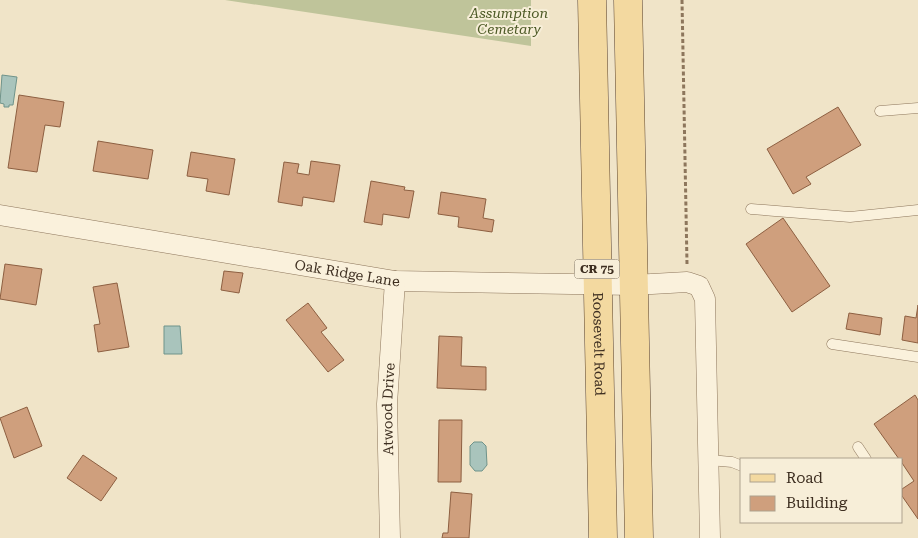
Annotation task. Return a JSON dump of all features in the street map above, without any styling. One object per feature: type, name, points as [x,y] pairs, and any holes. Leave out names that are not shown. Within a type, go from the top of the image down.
[{"type":"main road","name":"Roosevelt Road","points":[[592,0],[603,538]]},
{"type":"main road","name":"CR 75","points":[[628,0],[639,538]]},
{"type":"street","name":"Oak Ridge Lane","points":[[0,215],[395,281],[634,285],[687,282],[700,286],[705,299],[709,460]]},
{"type":"street","name":"Atwood Drive","points":[[390,538],[387,404],[395,281]]},
{"type":"street","points":[[709,460],[710,538]]},
{"type":"lane","points":[[880,111],[918,108]]},
{"type":"lane","points":[[751,209],[850,217],[918,210]]},
{"type":"lane","points":[[832,344],[918,357]]},
{"type":"lane","points":[[858,447],[865,458]]},
{"type":"lane","points":[[709,460],[732,462],[740,465]]},
{"type":"green space","name":"Assumption Cemetary","points":[[225,0],[531,0],[531,46]]},
{"type":"water","points":[[2,75],[17,77],[13,105],[9,105],[9,107],[4,107],[4,104],[0,103]]},
{"type":"water","points":[[164,326],[180,326],[182,354],[164,354]]},
{"type":"water","points":[[474,442],[482,442],[486,446],[487,465],[482,471],[475,471],[470,465],[470,446]]},
{"type":"building","points":[[19,95],[64,102],[60,127],[45,125],[37,172],[8,168]]},
{"type":"building","points":[[838,107],[861,145],[806,177],[811,184],[793,194],[767,149]]},
{"type":"building","points":[[98,141],[153,150],[148,179],[93,171]]},
{"type":"building","points":[[191,152],[235,159],[229,195],[206,191],[208,179],[187,176]]},
{"type":"building","points":[[311,161],[340,165],[334,202],[303,197],[302,206],[278,202],[284,162],[299,164],[297,173],[309,175]]},
{"type":"building","points":[[371,181],[405,187],[404,190],[414,191],[409,218],[383,214],[382,225],[364,222]]},
{"type":"building","points":[[441,192],[486,199],[483,218],[494,220],[492,232],[458,227],[459,217],[438,214]]},
{"type":"building","points":[[783,218],[830,286],[792,312],[746,244]]},
{"type":"building","points":[[5,264],[42,269],[36,305],[0,299]]},
{"type":"building","points":[[224,271],[243,273],[239,293],[221,290]]},
{"type":"building","points":[[117,283],[129,347],[98,352],[94,325],[100,324],[93,287]]},
{"type":"building","points":[[308,303],[327,328],[321,332],[344,360],[328,372],[286,320]]},
{"type":"building","points":[[918,305],[918,343],[902,340],[905,316],[916,318]]},
{"type":"building","points":[[849,313],[882,318],[880,335],[846,329]]},
{"type":"building","points":[[439,336],[462,337],[461,366],[486,367],[486,390],[437,388]]},
{"type":"building","points":[[915,395],[918,400],[918,519],[903,497],[903,488],[914,481],[903,464],[903,458],[898,458],[874,424]]},
{"type":"building","points":[[27,407],[42,446],[14,458],[0,418]]},
{"type":"building","points":[[439,420],[462,420],[461,482],[438,482]]},
{"type":"building","points":[[83,455],[117,478],[101,501],[67,478]]},
{"type":"building","points":[[451,492],[472,494],[469,538],[442,538],[443,533],[448,533]]}]
